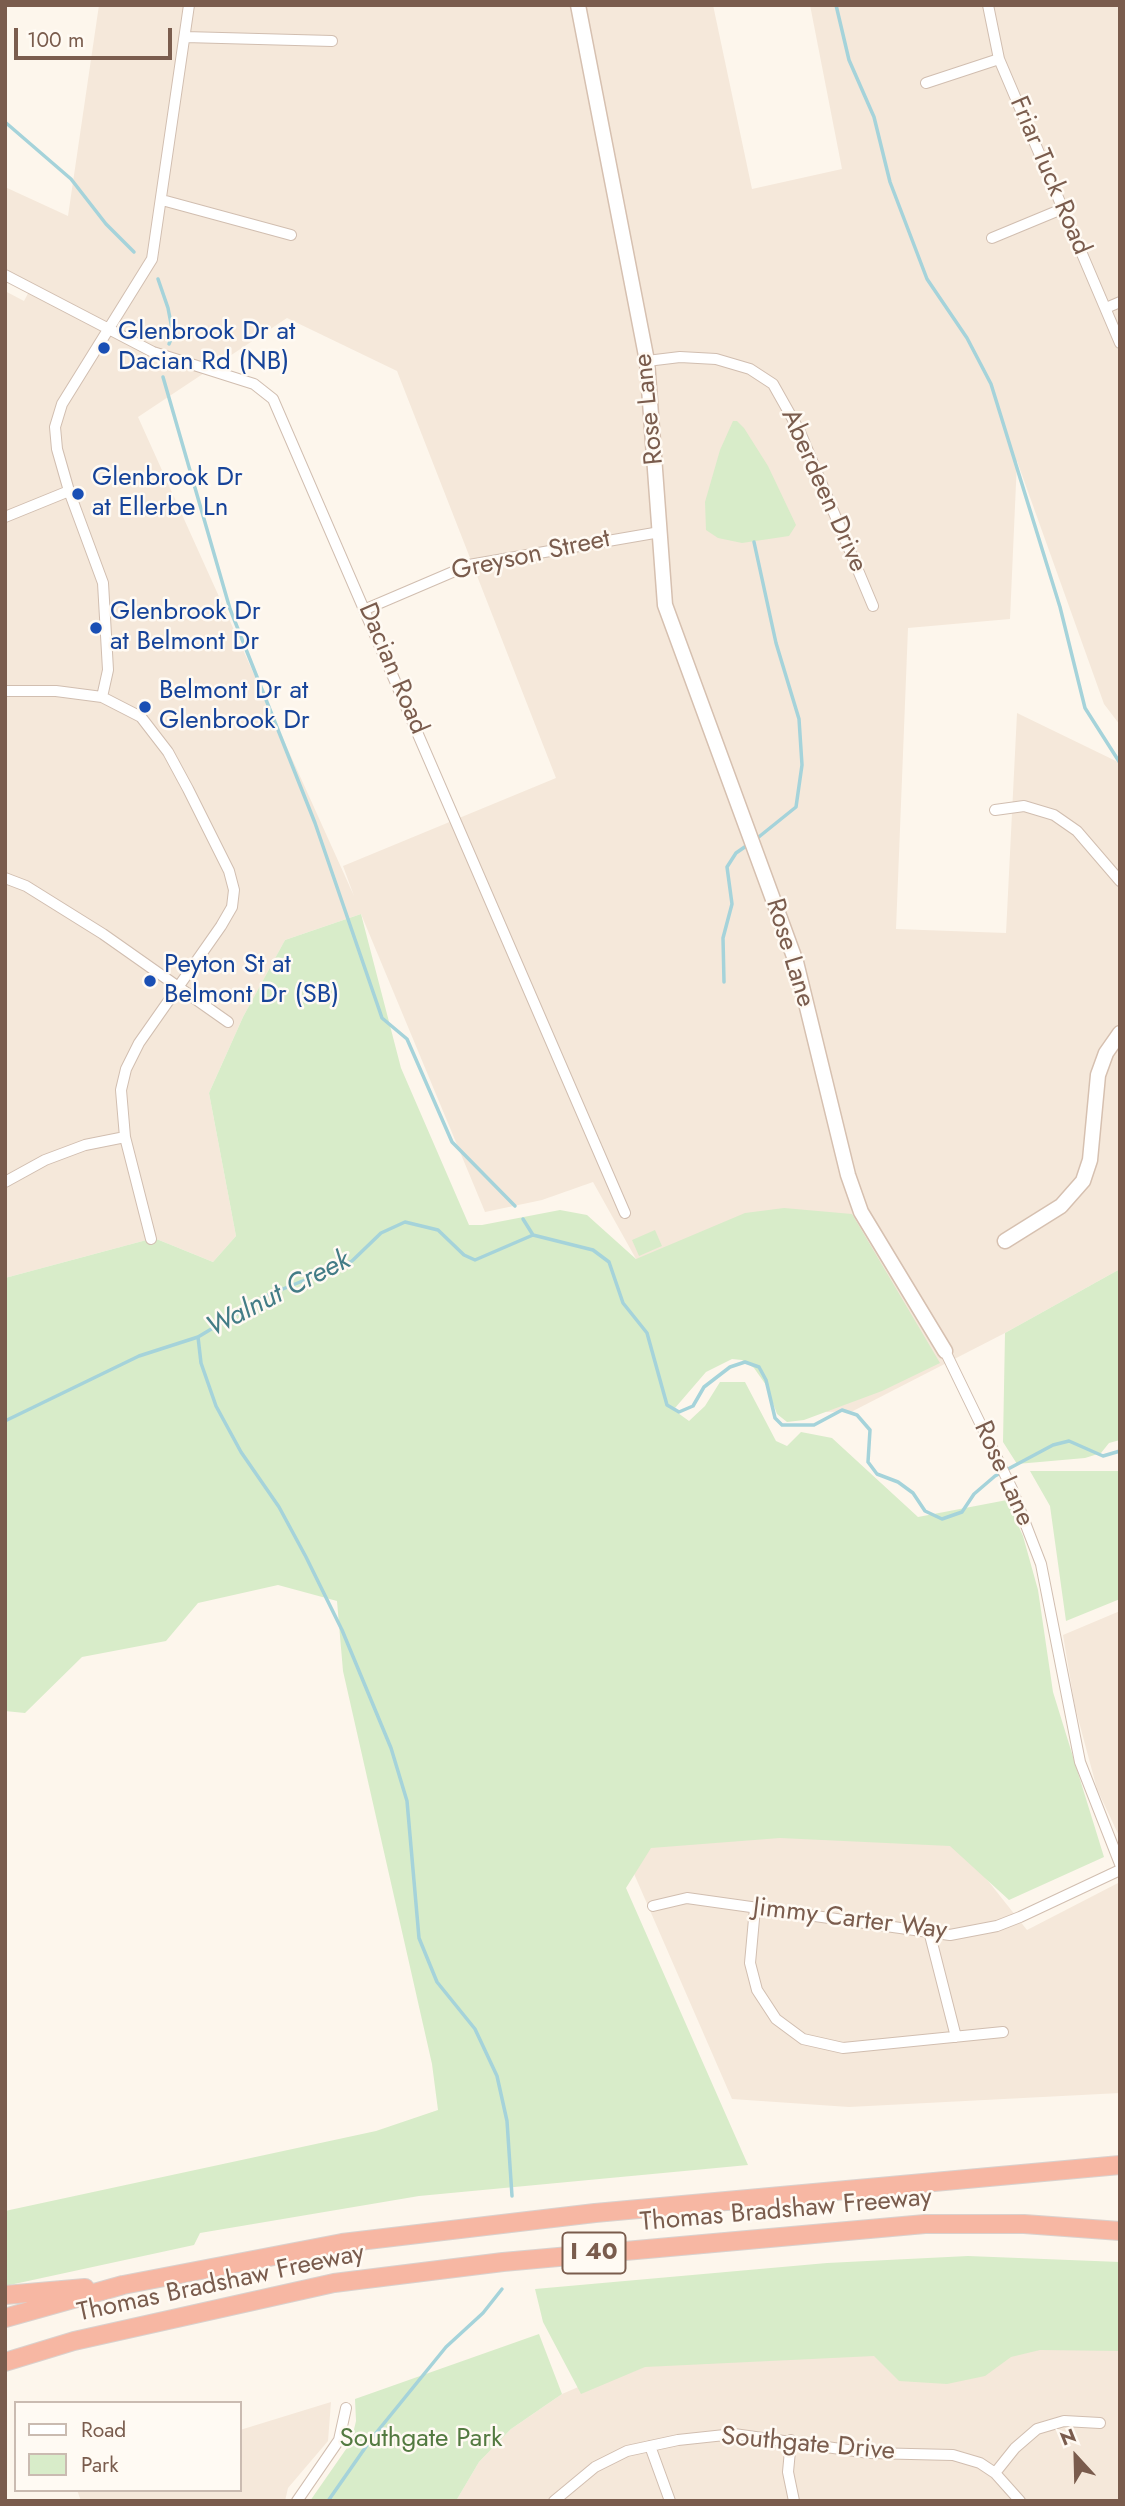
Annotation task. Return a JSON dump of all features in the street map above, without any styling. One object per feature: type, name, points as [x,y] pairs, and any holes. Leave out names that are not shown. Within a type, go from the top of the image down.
[{"type":"highway","name":"Thomas Bradshaw Freeway","points":[[5,2318],[123,2285],[342,2243],[498,2224],[1120,2165]]},
{"type":"highway","name":"Thomas Bradshaw Freeway","points":[[5,2362],[74,2341],[334,2283],[503,2262],[925,2224],[1024,2224],[1120,2231]]},
{"type":"highway","points":[[5,2295],[123,2285]]},
{"type":"street","points":[[102,696],[108,670],[103,583],[69,491],[57,449],[55,427],[62,404],[152,259],[189,5]]},
{"type":"street","name":"Rose Lane","points":[[578,5],[647,361],[665,605],[796,962],[848,1175],[861,1212],[945,1351],[1012,1489],[1041,1564],[1080,1762],[1120,1867]]},
{"type":"street","name":"Friar Tuck Road","points":[[988,5],[999,59],[1120,343]]},
{"type":"street","points":[[185,37],[332,41]]},
{"type":"street","points":[[926,83],[999,59]]},
{"type":"street","points":[[162,200],[291,235]]},
{"type":"street","points":[[992,238],[1062,209]]},
{"type":"street","name":"Dacian Road","points":[[5,275],[153,352],[239,379],[266,391],[280,411],[625,1213]]},
{"type":"street","points":[[1106,308],[1120,302]]},
{"type":"street","name":"Aberdeen Drive","points":[[647,361],[680,357],[716,359],[750,369],[774,384],[800,432],[873,606]]},
{"type":"street","points":[[5,517],[69,491]]},
{"type":"street","name":"Greyson Street","points":[[366,609],[469,565],[660,532]]},
{"type":"street","points":[[5,691],[56,691],[102,696],[141,717],[168,752],[231,881],[232,907],[139,1043],[126,1069],[121,1090],[125,1138],[151,1238]]},
{"type":"street","points":[[995,810],[1024,806],[1054,815],[1077,831],[1120,881]]},
{"type":"street","points":[[5,878],[26,886],[103,934],[228,1022]]},
{"type":"street","points":[[1005,1241],[1061,1206],[1083,1181],[1090,1160],[1098,1075],[1106,1053],[1120,1032]]},
{"type":"street","points":[[5,1182],[45,1160],[85,1145],[125,1138]]},
{"type":"street","name":"Jimmy Carter Way","points":[[653,1906],[687,1898],[950,1936],[997,1926],[1120,1867]]},
{"type":"street","points":[[755,1908],[750,1963],[754,1981],[766,2006],[788,2029],[803,2039],[843,2048],[1003,2032]]},
{"type":"street","points":[[930,1935],[956,2037]]},
{"type":"street","points":[[297,2501],[339,2440],[346,2408]]},
{"type":"street","points":[[995,2473],[1015,2448],[1037,2429],[1064,2421],[1100,2423]]},
{"type":"street","name":"Southgate Drive","points":[[554,2501],[595,2467],[627,2451],[734,2434],[869,2453],[953,2455],[980,2463],[995,2473],[1020,2501]]},
{"type":"street","points":[[791,2440],[788,2472],[794,2501]]},
{"type":"street","points":[[650,2446],[670,2501]]},
{"type":"shaded area","points":[[99,5],[713,5],[752,189],[842,169],[810,5],[1120,5],[1120,725],[1104,704],[1017,461],[1010,619],[908,628],[896,929],[1006,933],[1017,713],[1120,763],[1120,1269],[1005,1333],[853,1411],[827,1412],[636,1259],[593,1182],[542,1200],[485,1212],[361,914],[285,940],[243,1017],[209,1093],[236,1236],[213,1262],[154,1238],[5,1278],[5,291],[24,301],[33,284],[5,269],[5,187],[68,216]],"holes":[[[287,318],[397,371],[556,778],[343,866],[354,896],[138,417]]]},
{"type":"shaded area","points":[[1120,1611],[1120,1838],[1097,1789],[1075,1707],[1063,1635]]},
{"type":"shaded area","points":[[947,1829],[1027,1930],[1120,1882],[1120,2093],[849,2107],[732,2099],[618,1837]]},
{"type":"shaded area","points":[[1120,2338],[1120,2501],[456,2501],[479,2462],[511,2429],[562,2394],[639,2361]]},
{"type":"shaded area","points":[[331,2402],[328,2441],[288,2488],[285,2501],[81,2501],[78,2492],[242,2492],[242,2429]]},
{"type":"green space","points":[[733,421],[737,421],[744,428],[768,466],[796,525],[789,536],[742,543],[718,538],[706,530],[705,502],[720,450]]},
{"type":"green space","points":[[361,914],[401,1068],[469,1225],[482,1225],[560,1210],[587,1215],[636,1259],[745,1213],[784,1208],[852,1214],[940,1363],[882,1391],[804,1420],[787,1422],[777,1414],[766,1385],[754,1368],[742,1360],[732,1359],[706,1372],[675,1408],[667,1405],[689,1421],[705,1406],[720,1382],[745,1382],[776,1441],[787,1446],[801,1432],[832,1438],[918,1517],[1007,1500],[1023,1536],[1038,1590],[1053,1692],[1104,1857],[1009,1900],[950,1846],[780,1838],[651,1848],[626,1888],[748,2165],[419,2196],[200,2233],[194,2245],[5,2286],[5,2211],[376,2131],[438,2110],[432,2064],[343,1671],[337,1601],[278,1585],[198,1603],[166,1641],[82,1657],[25,1713],[5,1711],[5,1278],[154,1238],[213,1262],[236,1236],[209,1093],[243,1017],[285,940]]},
{"type":"green space","points":[[655,1230],[662,1246],[639,1256],[632,1240]]},
{"type":"green space","points":[[1120,1269],[1120,1440],[1109,1443],[1101,1453],[1085,1458],[1017,1464],[1003,1442],[1005,1333]]},
{"type":"green space","points":[[1030,1471],[1120,1471],[1120,1599],[1066,1621],[1050,1506]]},
{"type":"green space","points":[[968,2256],[1120,2262],[1120,2351],[1040,2350],[1011,2357],[985,2376],[947,2384],[899,2381],[874,2356],[645,2367],[581,2394],[543,2322],[535,2289],[827,2263]]},
{"type":"green space","name":"Southgate Park","points":[[539,2334],[562,2394],[511,2429],[479,2462],[456,2501],[310,2501],[351,2442],[356,2421],[355,2399]]},
{"type":"waterway","points":[[836,5],[849,60],[874,117],[890,182],[927,279],[967,338],[991,384],[1060,607],[1085,708],[1120,763]]},
{"type":"waterway","points":[[5,122],[71,179],[106,224],[134,252]]},
{"type":"waterway","points":[[158,279],[173,334],[169,344]]},
{"type":"waterway","points":[[163,377],[230,609],[315,823],[382,1018],[407,1039],[452,1142],[515,1206]]},
{"type":"waterway","points":[[754,542],[776,643],[799,719],[802,765],[796,807],[755,840]]},
{"type":"waterway","points":[[724,982],[723,938],[732,904],[727,867],[736,853],[749,844]]},
{"type":"waterway","points":[[523,1219],[533,1235]]},
{"type":"waterway","name":"Walnut Creek","points":[[5,1421],[139,1356],[198,1337],[268,1295],[352,1261],[381,1233],[405,1222],[438,1230],[464,1255],[475,1260],[533,1235],[593,1250],[609,1262],[623,1303],[647,1333],[667,1405],[679,1412],[693,1406],[704,1387],[730,1367],[745,1362],[759,1367],[766,1380],[775,1418],[782,1425],[814,1425],[842,1410],[857,1415],[870,1430],[868,1462],[877,1474],[898,1482],[913,1493],[925,1511],[942,1519],[962,1512],[974,1494],[995,1476],[1053,1445],[1069,1441],[1103,1456],[1120,1451]]},
{"type":"waterway","points":[[198,1337],[201,1363],[216,1406],[241,1452],[279,1507],[306,1557],[342,1630],[391,1748],[407,1801],[419,1938],[437,1982],[475,2029],[497,2076],[507,2121],[512,2196]]},
{"type":"waterway","points":[[328,2501],[372,2438],[446,2347],[483,2313],[502,2289]]},
{"type":"place","name":"Glenbrook Dr at Dacian Rd (NB)","points":[[104,348]]},
{"type":"place","name":"Glenbrook Dr at Ellerbe Ln","points":[[78,494]]},
{"type":"place","name":"Glenbrook Dr at Belmont Dr","points":[[96,628]]},
{"type":"place","name":"Belmont Dr at Glenbrook Dr","points":[[145,707]]},
{"type":"place","name":"Peyton St at Belmont Dr (SB)","points":[[150,981]]}]
